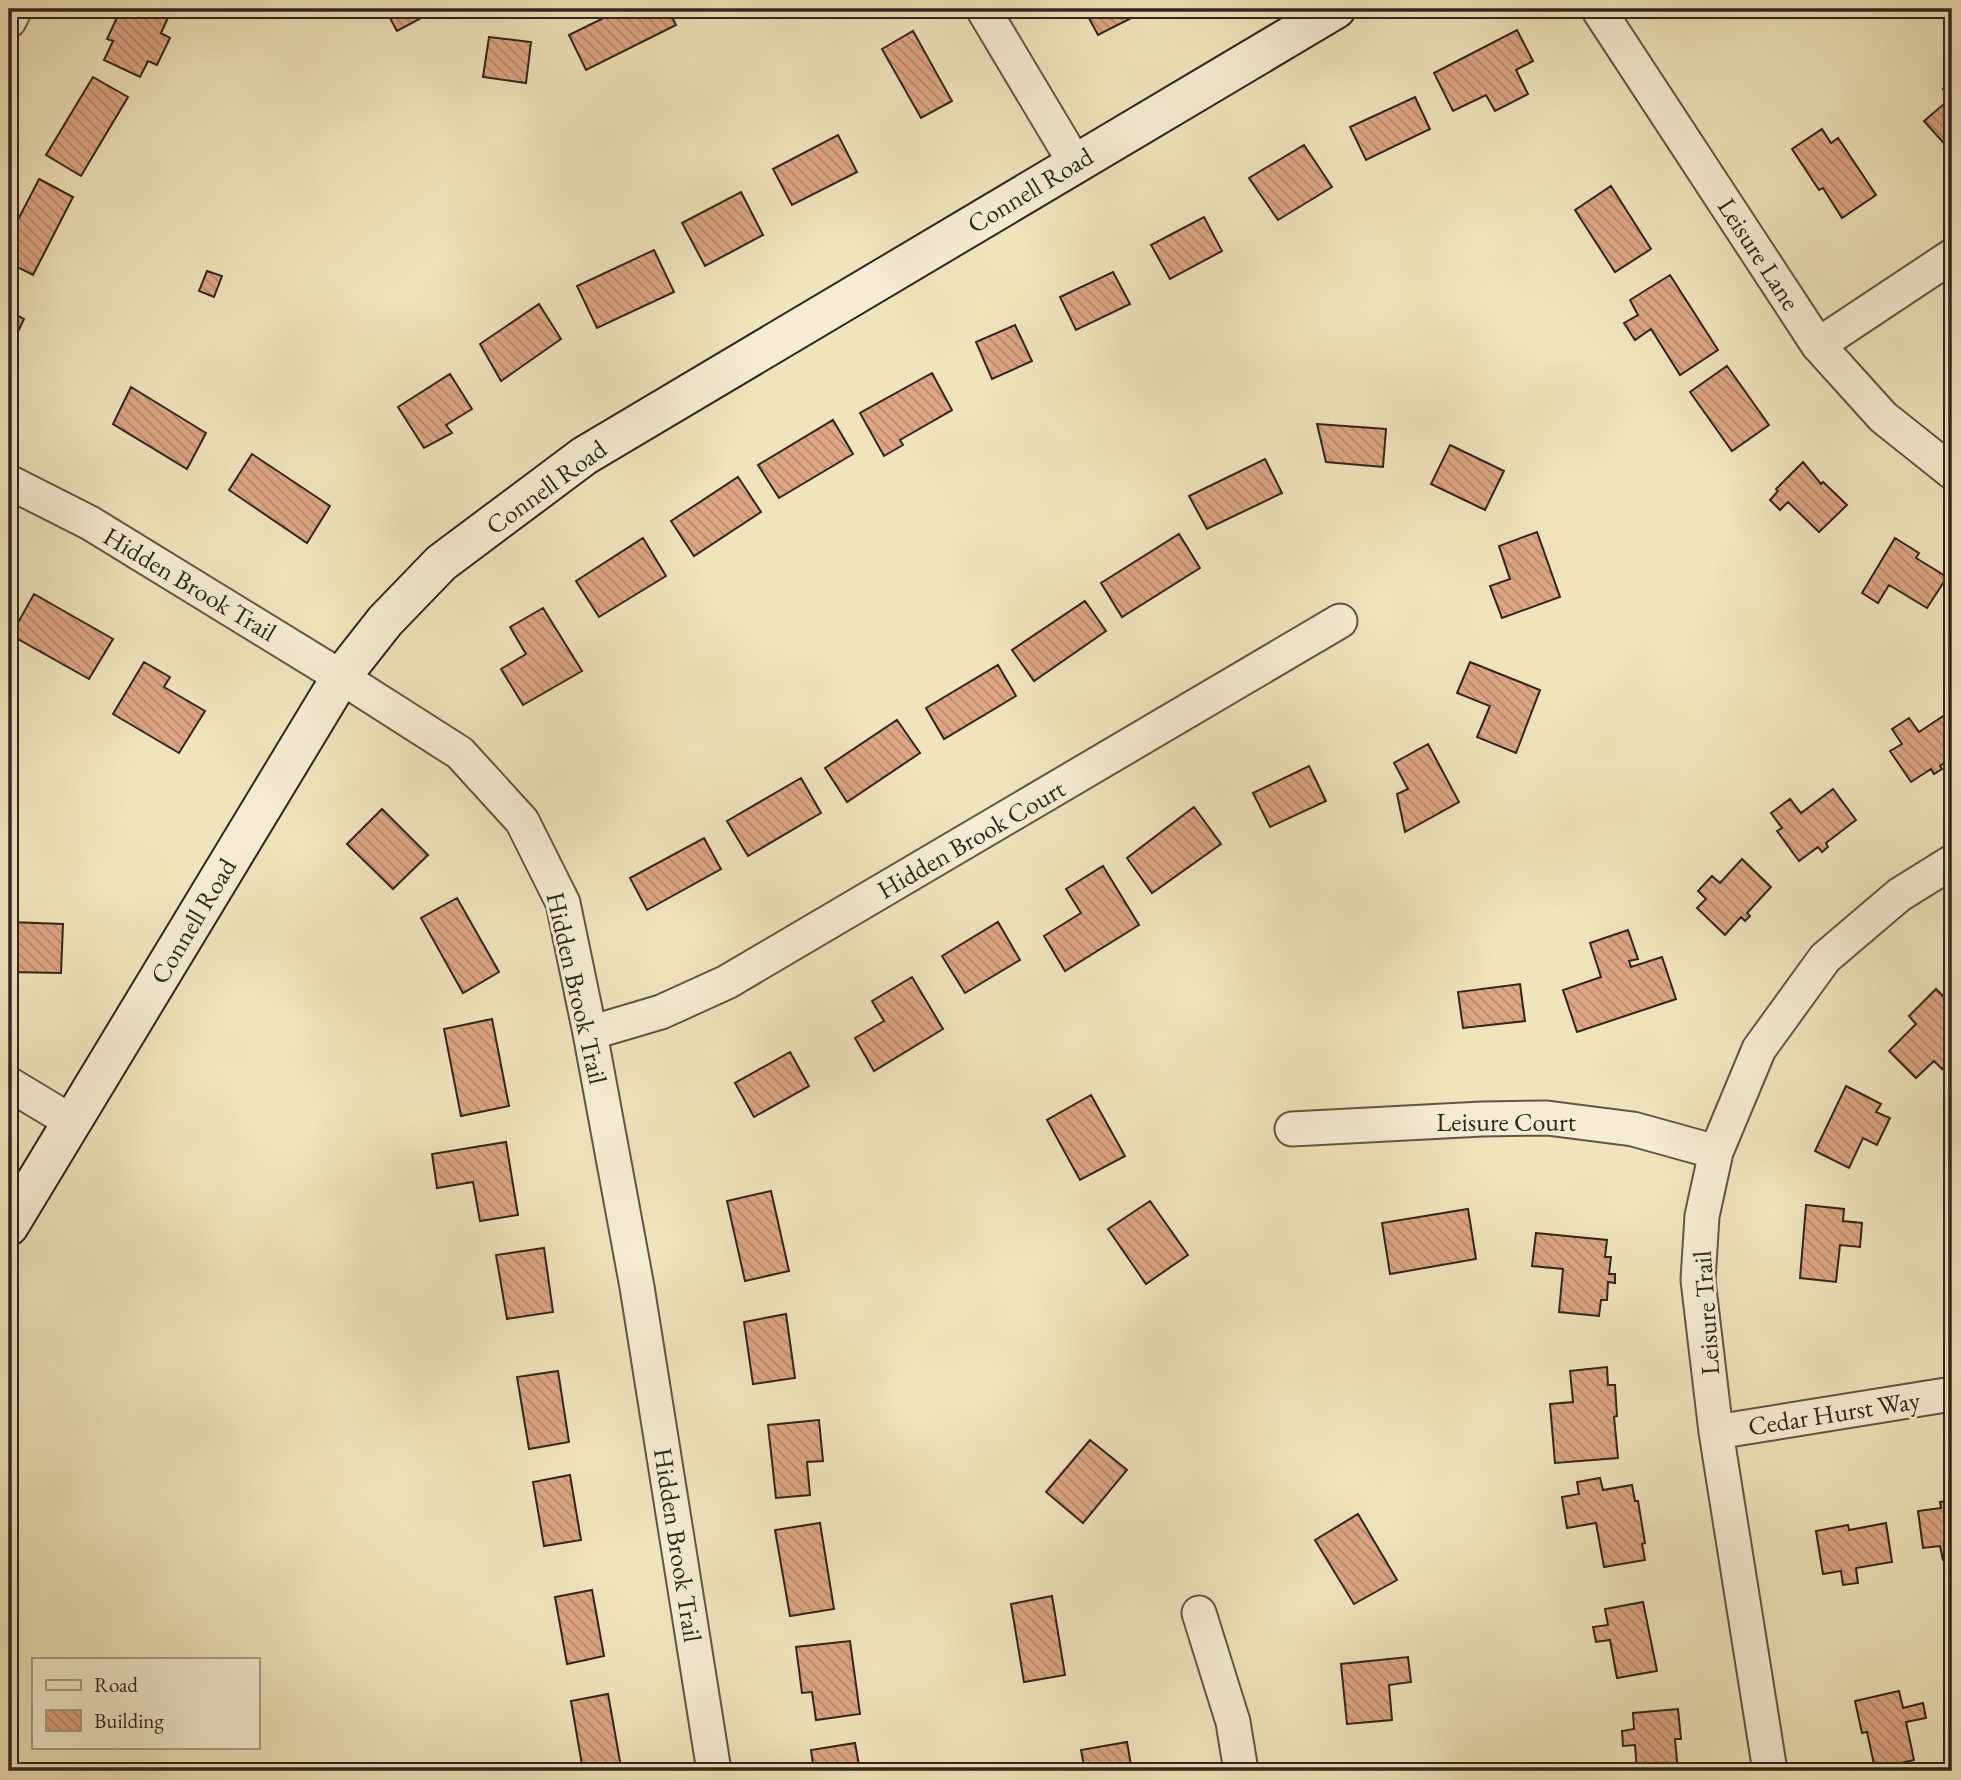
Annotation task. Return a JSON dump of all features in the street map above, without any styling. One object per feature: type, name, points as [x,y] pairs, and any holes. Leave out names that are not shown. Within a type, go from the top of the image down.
[{"type":"street","points":[[9,21],[15,9]]},
{"type":"street","points":[[983,9],[1075,163]]},
{"type":"street","name":"Connell Road","points":[[9,1226],[341,677],[385,621],[441,563],[584,456],[1336,9]]},
{"type":"street","name":"Leisure Lane","points":[[1598,9],[1818,345],[1883,417],[1952,471]]},
{"type":"street","points":[[1818,345],[1952,256]]},
{"type":"street","name":"Hidden Brook Trail","points":[[9,482],[90,523],[460,753],[522,821],[563,903],[590,1033],[637,1287],[714,1771]]},
{"type":"street","name":"Hidden Brook Court","points":[[590,1033],[661,1012],[727,982],[1340,621]]},
{"type":"street","name":"Leisure Trail","points":[[1770,1771],[1716,1432],[1698,1280],[1702,1216],[1716,1152],[1759,1049],[1825,958],[1899,895],[1952,862]]},
{"type":"street","points":[[9,1084],[72,1122]]},
{"type":"street","name":"Leisure Court","points":[[1292,1129],[1547,1118],[1633,1129],[1716,1152]]},
{"type":"street","name":"Cedar Hurst Way","points":[[1716,1432],[1952,1394]]},
{"type":"street","points":[[1199,1614],[1233,1722],[1241,1771]]},
{"type":"building","points":[[121,9],[172,9],[161,33],[170,38],[157,65],[148,61],[140,77],[104,60],[113,41],[107,39]]},
{"type":"building","points":[[385,9],[438,9],[397,31]]},
{"type":"building","points":[[622,9],[668,9],[676,25],[586,70],[569,35]]},
{"type":"building","points":[[1084,9],[1149,9],[1098,35]]},
{"type":"building","points":[[1517,30],[1533,61],[1516,70],[1528,94],[1495,111],[1486,95],[1453,111],[1434,73]]},
{"type":"building","points":[[913,31],[952,101],[921,118],[882,49]]},
{"type":"building","points":[[489,37],[531,42],[526,83],[483,77]]},
{"type":"building","points":[[93,77],[128,97],[81,176],[46,155]]},
{"type":"building","points":[[1952,81],[1950,150],[1924,121],[1951,98],[1943,89]]},
{"type":"building","points":[[1415,97],[1430,129],[1366,160],[1350,127]]},
{"type":"building","points":[[1822,129],[1831,143],[1838,138],[1876,195],[1842,218],[1823,188],[1819,190],[1792,149]]},
{"type":"building","points":[[838,135],[857,172],[792,205],[773,169]]},
{"type":"building","points":[[1304,145],[1332,187],[1278,220],[1249,178]]},
{"type":"building","points":[[39,179],[73,197],[33,275],[9,263],[9,237]]},
{"type":"building","points":[[1611,186],[1651,249],[1615,272],[1575,210]]},
{"type":"building","points":[[741,192],[763,235],[705,266],[682,223]]},
{"type":"building","points":[[1204,217],[1222,251],[1170,279],[1151,245]]},
{"type":"building","points":[[654,250],[674,292],[597,328],[577,286]]},
{"type":"building","points":[[207,271],[222,276],[214,297],[199,291]]},
{"type":"building","points":[[1113,272],[1130,304],[1076,330],[1060,297]]},
{"type":"building","points":[[1670,275],[1718,350],[1680,375],[1651,329],[1635,340],[1624,323],[1638,315],[1630,300]]},
{"type":"building","points":[[539,304],[561,339],[501,381],[480,344]]},
{"type":"building","points":[[9,311],[24,319],[9,351]]},
{"type":"building","points":[[1015,325],[1032,361],[992,379],[976,342]]},
{"type":"building","points":[[1727,366],[1769,425],[1732,451],[1690,392]]},
{"type":"building","points":[[932,373],[952,410],[900,440],[903,445],[884,456],[860,413]]},
{"type":"building","points":[[450,374],[472,409],[446,425],[452,433],[424,448],[398,407]]},
{"type":"building","points":[[131,387],[206,433],[187,469],[113,424]]},
{"type":"building","points":[[833,420],[853,454],[779,498],[758,465]]},
{"type":"building","points":[[1317,424],[1386,429],[1383,467],[1326,462]]},
{"type":"building","points":[[1450,445],[1504,471],[1485,510],[1431,484]]},
{"type":"building","points":[[252,454],[330,506],[307,543],[229,490]]},
{"type":"building","points":[[1265,459],[1282,493],[1207,529],[1189,496]]},
{"type":"building","points":[[1803,462],[1821,484],[1823,482],[1847,505],[1819,532],[1788,502],[1780,510],[1770,500],[1778,491],[1776,489]]},
{"type":"building","points":[[738,477],[761,512],[694,556],[671,521]]},
{"type":"building","points":[[1537,532],[1560,597],[1502,618],[1490,586],[1510,579],[1499,546]]},
{"type":"building","points":[[1179,534],[1200,568],[1122,617],[1101,583]]},
{"type":"building","points":[[643,538],[666,576],[599,617],[576,581]]},
{"type":"building","points":[[1895,538],[1919,553],[1916,558],[1947,577],[1927,608],[1889,585],[1878,603],[1862,593]]},
{"type":"building","points":[[34,594],[113,639],[89,679],[11,635]]},
{"type":"building","points":[[1085,601],[1106,631],[1034,681],[1012,650]]},
{"type":"building","points":[[543,608],[582,671],[523,705],[501,669],[526,654],[510,627]]},
{"type":"building","points":[[144,662],[170,677],[164,687],[205,711],[179,753],[113,714]]},
{"type":"building","points":[[1470,662],[1540,690],[1516,753],[1477,737],[1490,706],[1457,693]]},
{"type":"building","points":[[998,665],[1016,696],[944,739],[926,708]]},
{"type":"building","points":[[1948,713],[1952,720],[1952,757],[1934,774],[1931,769],[1911,782],[1890,751],[1902,744],[1892,729],[1909,718],[1919,732]]},
{"type":"building","points":[[897,720],[920,753],[847,802],[825,768]]},
{"type":"building","points":[[1428,744],[1459,802],[1405,832],[1397,794],[1408,789],[1394,763]]},
{"type":"building","points":[[1309,766],[1326,801],[1270,827],[1253,793]]},
{"type":"building","points":[[801,778],[821,813],[748,856],[727,821]]},
{"type":"building","points":[[1833,789],[1856,820],[1826,843],[1828,847],[1822,852],[1818,847],[1799,861],[1777,831],[1782,828],[1771,813],[1790,799],[1801,813]]},
{"type":"building","points":[[1194,807],[1221,844],[1152,893],[1127,858]]},
{"type":"building","points":[[382,809],[428,855],[393,889],[347,844]]},
{"type":"building","points":[[704,838],[721,869],[647,910],[630,878]]},
{"type":"building","points":[[1742,859],[1771,887],[1747,913],[1750,916],[1745,921],[1741,917],[1725,935],[1697,908],[1706,899],[1698,891],[1712,876],[1720,883]]},
{"type":"building","points":[[1103,866],[1139,925],[1065,971],[1044,936],[1081,913],[1066,889]]},
{"type":"building","points":[[457,898],[499,972],[463,993],[421,918]]},
{"type":"building","points":[[9,922],[63,924],[61,973],[9,972]]},
{"type":"building","points":[[998,922],[1020,960],[965,993],[942,956]]},
{"type":"building","points":[[1628,930],[1638,959],[1629,961],[1631,967],[1662,957],[1676,999],[1577,1032],[1563,990],[1601,977],[1590,943]]},
{"type":"building","points":[[912,977],[943,1029],[874,1071],[855,1038],[884,1021],[872,1001]]},
{"type":"building","points":[[1520,984],[1525,1021],[1463,1028],[1458,992]]},
{"type":"building","points":[[1936,989],[1952,1005],[1952,1043],[1947,1048],[1952,1054],[1952,1060],[1942,1069],[1934,1061],[1916,1078],[1889,1051],[1916,1024],[1909,1016]]},
{"type":"building","points":[[492,1019],[509,1106],[461,1116],[444,1029]]},
{"type":"building","points":[[790,1052],[809,1086],[754,1117],[735,1083]]},
{"type":"building","points":[[1846,1086],[1881,1104],[1876,1112],[1890,1118],[1877,1145],[1863,1138],[1849,1168],[1815,1151]]},
{"type":"building","points":[[1091,1095],[1125,1156],[1080,1180],[1047,1120]]},
{"type":"building","points":[[506,1142],[518,1215],[480,1221],[473,1182],[437,1188],[432,1154]]},
{"type":"building","points":[[771,1191],[789,1271],[745,1281],[727,1201]]},
{"type":"building","points":[[1150,1201],[1188,1255],[1146,1284],[1108,1229]]},
{"type":"building","points":[[1806,1205],[1844,1209],[1843,1221],[1862,1223],[1860,1247],[1840,1245],[1836,1282],[1800,1278]]},
{"type":"building","points":[[1468,1209],[1476,1259],[1390,1274],[1382,1223]]},
{"type":"building","points":[[1536,1233],[1607,1240],[1605,1257],[1611,1257],[1609,1274],[1615,1274],[1615,1283],[1608,1282],[1607,1300],[1601,1300],[1599,1316],[1559,1312],[1563,1269],[1532,1266]]},
{"type":"building","points":[[544,1248],[553,1312],[507,1319],[496,1255]]},
{"type":"building","points":[[786,1314],[795,1378],[753,1384],[744,1322]]},
{"type":"building","points":[[1607,1367],[1608,1385],[1615,1385],[1617,1416],[1614,1417],[1618,1458],[1555,1463],[1550,1404],[1573,1402],[1570,1371]]},
{"type":"building","points":[[558,1371],[569,1442],[529,1449],[517,1377]]},
{"type":"building","points":[[819,1420],[823,1461],[807,1462],[810,1495],[776,1498],[768,1425]]},
{"type":"building","points":[[1090,1440],[1127,1470],[1083,1523],[1046,1492]]},
{"type":"building","points":[[570,1475],[581,1540],[544,1546],[533,1482]]},
{"type":"building","points":[[1600,1478],[1603,1490],[1632,1485],[1635,1501],[1638,1501],[1645,1560],[1604,1567],[1596,1523],[1567,1528],[1562,1497],[1579,1494],[1577,1482]]},
{"type":"building","points":[[1949,1501],[1952,1505],[1952,1559],[1943,1560],[1940,1546],[1923,1548],[1918,1511],[1941,1508],[1940,1502]]},
{"type":"building","points":[[1358,1514],[1397,1580],[1354,1604],[1315,1540]]},
{"type":"building","points":[[820,1523],[834,1609],[790,1616],[775,1530]]},
{"type":"building","points":[[1886,1523],[1892,1562],[1856,1568],[1858,1583],[1843,1585],[1841,1571],[1823,1574],[1816,1531],[1848,1525],[1849,1530]]},
{"type":"building","points":[[592,1590],[604,1656],[567,1664],[555,1597]]},
{"type":"building","points":[[1052,1596],[1065,1675],[1024,1682],[1011,1604]]},
{"type":"building","points":[[1643,1602],[1657,1671],[1617,1678],[1610,1640],[1596,1642],[1593,1627],[1608,1625],[1605,1609]]},
{"type":"building","points":[[850,1641],[860,1714],[816,1720],[812,1692],[802,1693],[796,1647]]},
{"type":"building","points":[[1408,1657],[1411,1682],[1389,1685],[1392,1720],[1347,1724],[1341,1664]]},
{"type":"building","points":[[1899,1691],[1903,1708],[1923,1703],[1926,1718],[1906,1722],[1914,1760],[1875,1769],[1867,1732],[1862,1733],[1855,1701]]},
{"type":"building","points":[[608,1694],[621,1767],[583,1771],[571,1701]]},
{"type":"building","points":[[1678,1709],[1681,1739],[1675,1739],[1678,1771],[1637,1771],[1635,1745],[1623,1746],[1622,1731],[1634,1729],[1633,1713]]},
{"type":"building","points":[[1127,1742],[1132,1771],[1085,1771],[1081,1750]]},
{"type":"building","points":[[855,1743],[860,1771],[814,1771],[811,1750]]}]
